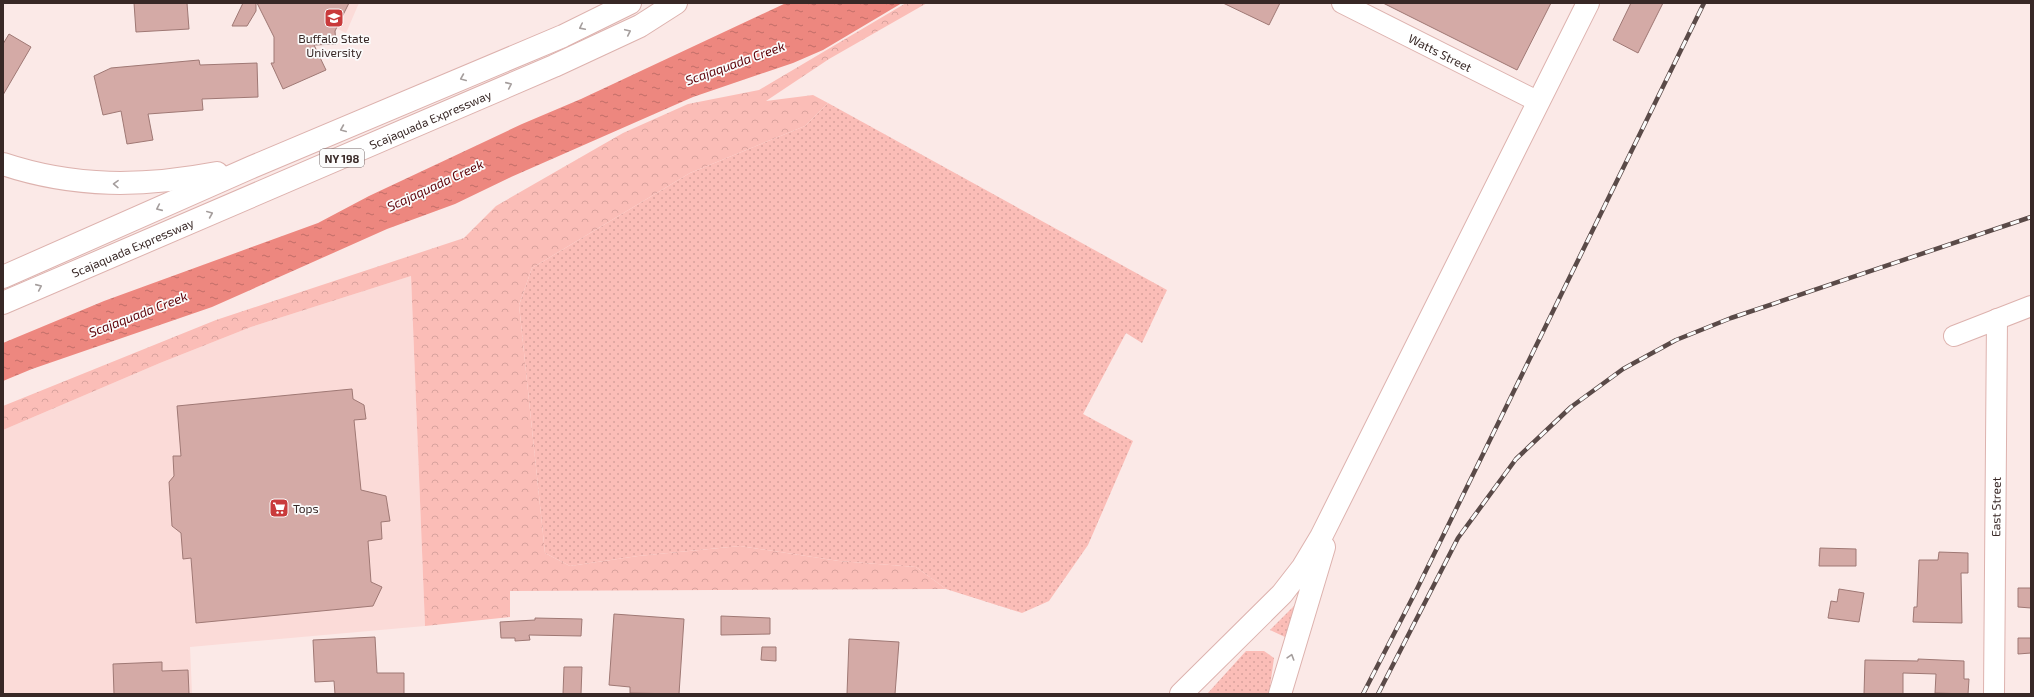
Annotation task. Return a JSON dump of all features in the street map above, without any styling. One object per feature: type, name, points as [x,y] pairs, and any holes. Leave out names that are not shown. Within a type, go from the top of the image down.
[{"type":"main road","name":"Scajaquada Expressway","points":[[3,277],[252,167],[563,36],[630,3]]},
{"type":"main road","name":"Scajaquada Expressway","points":[[3,303],[554,66],[640,26],[676,3]]},
{"type":"main road","points":[[1181,694],[1282,594],[1303,566],[1332,517],[1588,3]]},
{"type":"main road","points":[[3,164],[66,180],[122,184],[193,178],[252,167]]},
{"type":"main road","points":[[1280,694],[1332,517]]},
{"type":"street","name":"Watts Street","points":[[1342,3],[1539,102]]},
{"type":"street","points":[[1954,336],[2031,306]]},
{"type":"street","name":"East Street","points":[[1994,694],[1997,319]]},
{"type":"shaded area","name":"Buffalo State University","points":[[285,3],[359,3],[346,33]]},
{"type":"shaded area","points":[[411,276],[425,626],[190,647],[192,694],[3,694],[3,430],[160,363],[251,327]]},
{"type":"green space","points":[[906,3],[927,3],[829,59],[766,101],[813,95],[828,103],[805,126],[690,173],[532,268],[519,305],[545,553],[570,566],[638,556],[740,546],[839,561],[916,567],[946,589],[510,591],[510,617],[425,626],[411,276],[251,327],[160,363],[3,430],[3,406],[216,320],[464,238],[496,206],[623,133],[688,104],[759,90]]},
{"type":"green space","points":[[828,103],[1167,290],[1142,343],[1126,333],[1083,414],[1133,441],[1088,545],[1049,601],[1022,613],[946,589],[916,567],[839,561],[740,546],[638,556],[570,566],[545,553],[519,305],[532,268],[690,173],[805,126]]},
{"type":"green space","points":[[1297,603],[1285,637],[1270,630]]},
{"type":"green space","points":[[1246,651],[1264,651],[1274,658],[1269,694],[1207,694]]},
{"type":"water","name":"Scajaquada Creek","points":[[786,3],[902,3],[823,50],[793,63],[693,97],[511,177],[455,204],[387,229],[212,307],[32,369],[3,381],[3,343],[104,301],[318,223],[369,196],[522,124],[581,99]]},
{"type":"building","points":[[134,3],[187,3],[189,29],[136,32]]},
{"type":"building","points":[[243,3],[256,3],[256,11],[247,26],[232,26]]},
{"type":"building","points":[[257,3],[349,3],[335,31],[336,44],[314,45],[326,70],[283,89],[271,63],[274,63],[274,37]]},
{"type":"building","points":[[1223,3],[1280,3],[1269,25]]},
{"type":"building","points":[[1383,3],[1551,3],[1517,70]]},
{"type":"building","points":[[1631,3],[1663,3],[1638,53],[1613,40]]},
{"type":"building","points":[[9,34],[31,47],[3,95],[3,44]]},
{"type":"building","points":[[199,60],[200,65],[257,63],[258,97],[202,99],[203,110],[148,114],[153,140],[127,144],[121,111],[103,115],[94,76],[111,68]]},
{"type":"building","name":"Tops","points":[[352,389],[353,399],[364,405],[366,419],[354,420],[361,490],[386,496],[390,521],[381,522],[382,539],[368,541],[371,582],[382,587],[373,606],[196,623],[191,558],[183,559],[181,533],[172,526],[169,482],[174,476],[173,456],[181,456],[177,406]]},
{"type":"building","points":[[1820,548],[1856,549],[1856,566],[1819,566]]},
{"type":"building","points":[[1939,552],[1968,553],[1968,573],[1961,573],[1962,623],[1913,622],[1914,607],[1917,607],[1919,560],[1938,560]]},
{"type":"building","points":[[2018,588],[2031,588],[2031,608],[2018,607]]},
{"type":"building","points":[[1839,589],[1864,593],[1859,622],[1828,618],[1831,601],[1837,602]]},
{"type":"building","points":[[614,614],[684,619],[679,694],[630,693],[630,687],[609,685]]},
{"type":"building","points":[[721,616],[770,618],[770,634],[721,635]]},
{"type":"building","points":[[535,618],[582,619],[581,636],[529,635],[530,640],[515,641],[515,638],[501,638],[500,622],[535,620]]},
{"type":"building","points":[[375,637],[377,673],[404,673],[404,694],[335,694],[334,681],[315,682],[313,640]]},
{"type":"building","points":[[2018,638],[2031,638],[2031,653],[2018,654]]},
{"type":"building","points":[[849,639],[899,642],[895,694],[847,694]]},
{"type":"building","points":[[762,647],[776,647],[776,661],[761,660]]},
{"type":"building","points":[[1918,659],[1964,661],[1964,679],[1969,679],[1968,694],[1935,693],[1936,674],[1903,673],[1903,694],[1864,694],[1865,660],[1918,661]]},
{"type":"building","points":[[162,662],[162,671],[188,670],[189,694],[114,694],[113,664]]},
{"type":"building","points":[[564,667],[582,667],[581,694],[563,694]]},
{"type":"railway","points":[[1363,694],[1415,593],[1704,3]]},
{"type":"railway","points":[[1378,694],[1458,538],[1516,459],[1571,407],[1623,369],[1676,340],[1731,318],[2031,217]]},
{"type":"place","name":"Buffalo State University","points":[[334,18]]},
{"type":"place","name":"Tops","points":[[279,508]]}]
